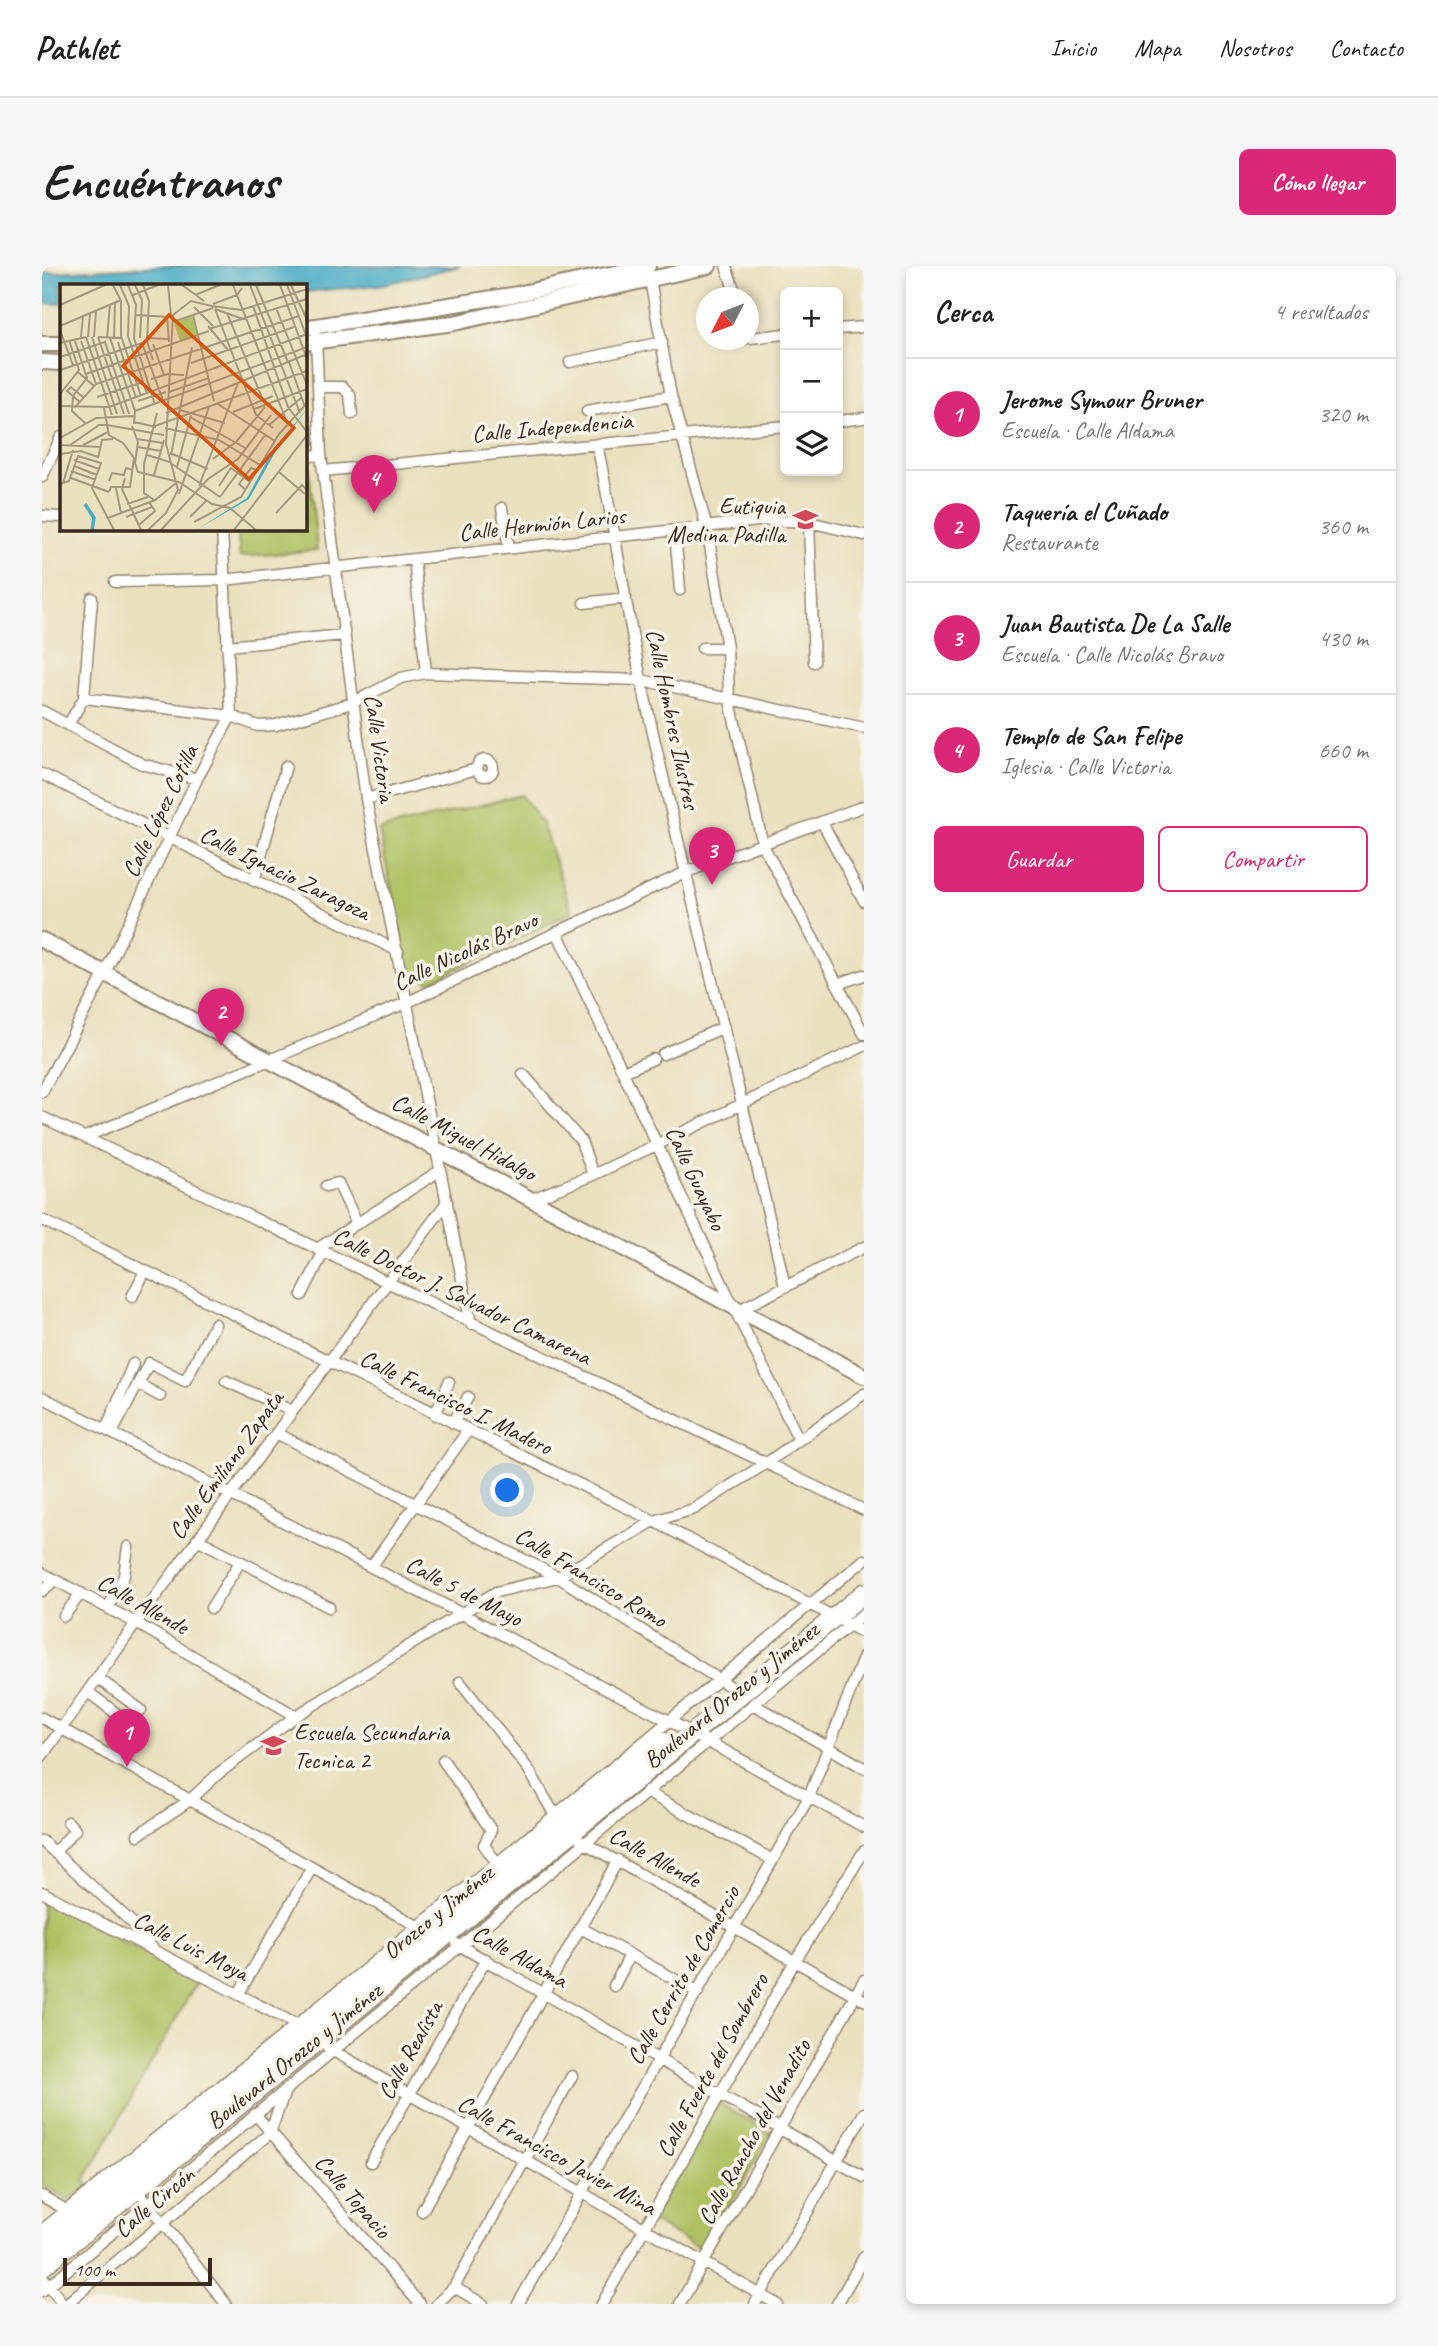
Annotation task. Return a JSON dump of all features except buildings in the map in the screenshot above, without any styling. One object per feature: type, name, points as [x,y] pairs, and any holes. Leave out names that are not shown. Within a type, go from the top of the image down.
[{"type":"highway","name":"Orozco y Jiménez","points":[[42,2246],[314,2037],[439,1936],[831,1613],[864,1578]]},
{"type":"highway","name":"Orozco y Jiménez","points":[[687,1730],[725,1683],[864,1593]]},
{"type":"highway","name":"Orozco y Jiménez","points":[[42,2267],[142,2197],[314,2037]]},
{"type":"street","points":[[310,334],[454,323],[648,271],[709,266]]},
{"type":"street","points":[[726,266],[733,287]]},
{"type":"street","points":[[648,271],[671,396],[706,528],[727,648],[729,697],[762,845],[864,1034]]},
{"type":"street","points":[[843,329],[864,327]]},
{"type":"street","name":"Calle Victoria","points":[[310,334],[319,387],[321,455],[366,799],[471,1324]]},
{"type":"street","points":[[759,335],[780,334]]},
{"type":"street","points":[[570,362],[662,342]]},
{"type":"street","points":[[42,344],[60,344]]},
{"type":"street","points":[[42,362],[60,363]]},
{"type":"street","points":[[319,387],[344,387],[350,395],[352,414]]},
{"type":"street","points":[[587,411],[671,396]]},
{"type":"street","points":[[843,420],[864,418]]},
{"type":"street","name":"Calle Independencia","points":[[323,471],[780,426]]},
{"type":"street","points":[[42,477],[60,439]]},
{"type":"street","name":"Calle Hombres Ilustres","points":[[597,444],[617,536],[641,680],[684,873],[744,1103],[785,1287]]},
{"type":"street","points":[[306,456],[321,455]]},
{"type":"street","points":[[502,508],[509,548]]},
{"type":"street","points":[[42,516],[60,517]]},
{"type":"street","name":"Calle Hermión Larios","points":[[115,582],[224,580],[767,520],[809,522],[864,535]]},
{"type":"street","points":[[809,522],[814,662]]},
{"type":"street","points":[[222,530],[231,716]]},
{"type":"street","points":[[676,531],[680,590]]},
{"type":"street","points":[[414,559],[426,673]]},
{"type":"street","points":[[68,725],[84,698],[92,598]]},
{"type":"street","points":[[584,603],[626,598]]},
{"type":"street","points":[[228,646],[344,635]]},
{"type":"street","points":[[702,648],[727,648]]},
{"type":"street","points":[[84,698],[231,716],[258,726],[276,725],[352,703],[401,678],[426,673],[641,680],[864,728]]},
{"type":"street","points":[[42,711],[142,764],[197,779]]},
{"type":"street","name":"Calle López Cotilla","points":[[42,1092],[231,716]]},
{"type":"street","points":[[254,881],[286,766]]},
{"type":"street","points":[[366,799],[477,769]]},
{"type":"street","name":"Calle Ignacio Zaragoza","points":[[43,776],[398,951]]},
{"type":"street","name":"Calle Nicolás Bravo","points":[[85,1137],[266,1059],[408,1002],[684,873],[864,806]]},
{"type":"street","points":[[822,822],[864,901]]},
{"type":"street","name":"Calle Guayabo","points":[[557,932],[799,1440]]},
{"type":"street","name":"Calle Miguel Hidalgo","points":[[42,940],[864,1377]]},
{"type":"street","points":[[837,984],[864,975]]},
{"type":"street","points":[[624,1072],[724,1027]]},
{"type":"street","points":[[532,1199],[593,1175],[864,1046]]},
{"type":"street","points":[[523,1074],[581,1141],[593,1175]]},
{"type":"street","name":"Calle Doctor J. Salvador Camarena","points":[[42,1117],[864,1510]]},
{"type":"street","points":[[302,1295],[320,1251],[356,1221],[441,1170]]},
{"type":"street","points":[[326,1186],[338,1183],[356,1221]]},
{"type":"street","name":"Calle Emiliano Zapata","points":[[42,1756],[197,1539],[447,1202]]},
{"type":"street","name":"Calle Francisco I. Madero","points":[[42,1220],[467,1432],[654,1521],[831,1613],[864,1633]]},
{"type":"street","points":[[736,1307],[785,1287],[864,1247]]},
{"type":"street","points":[[132,1297],[145,1271]]},
{"type":"street","points":[[109,1431],[149,1363],[185,1381],[215,1324]]},
{"type":"street","points":[[109,1431],[133,1364]]},
{"type":"street","points":[[226,1381],[292,1411]]},
{"type":"street","points":[[435,1415],[449,1382]]},
{"type":"street","points":[[138,1384],[160,1396]]},
{"type":"street","points":[[138,1835],[190,1800],[219,1773],[296,1716],[496,1592],[558,1577],[654,1521],[694,1509],[765,1464],[864,1394]]},
{"type":"street","name":"Calle 5 de Mayo","points":[[42,1397],[687,1730],[864,1827]]},
{"type":"street","points":[[453,1423],[468,1397]]},
{"type":"street","points":[[371,1567],[467,1432]]},
{"type":"street","name":"Calle Francisco Romo","points":[[276,1433],[558,1577],[725,1683]]},
{"type":"street","points":[[197,1539],[329,1608]]},
{"type":"street","points":[[108,1608],[124,1576],[128,1547]]},
{"type":"street","name":"Orozco y Jiménez","points":[[831,1613],[864,1560]]},
{"type":"street","points":[[211,1608],[240,1562]]},
{"type":"street","name":"Calle Allende","points":[[42,1573],[136,1623],[296,1716]]},
{"type":"street","points":[[42,1591],[55,1580]]},
{"type":"street","points":[[64,1616],[81,1593]]},
{"type":"street","name":"Boulevard Orozco y Jiménez","points":[[46,2288],[142,2197],[256,2114],[285,2089],[314,2037],[567,1829],[646,1792],[687,1730],[753,1704],[831,1613],[864,1613]]},
{"type":"street","name":"Calle Cerrito de Comercio","points":[[518,2304],[809,1797],[830,1749],[864,1656]]},
{"type":"street","points":[[99,1679],[141,1710]]},
{"type":"street","points":[[460,1682],[529,1770],[567,1829]]},
{"type":"street","points":[[88,1692],[134,1727]]},
{"type":"street","points":[[753,1704],[864,1768]]},
{"type":"street","name":"Calle Aldama","points":[[42,1718],[311,1869],[486,1959],[864,2177]]},
{"type":"street","points":[[443,1760],[491,1830],[484,1844],[497,1863]]},
{"type":"street","points":[[646,1792],[773,1860]]},
{"type":"street","points":[[55,1852],[74,1834],[74,1828],[68,1822]]},
{"type":"street","name":"Orozco y Jiménez","points":[[439,1936],[497,1863],[567,1829]]},
{"type":"street","name":"Calle Allende","points":[[567,1829],[860,1998]]},
{"type":"street","points":[[42,1841],[138,1928],[156,1954]]},
{"type":"street","name":"Calle Fuerte del Sombrero","points":[[602,2304],[795,1961],[864,1851]]},
{"type":"street","points":[[422,2211],[618,1860]]},
{"type":"street","points":[[239,1993],[311,1869]]},
{"type":"street","name":"Calle Luis Moya","points":[[42,1892],[156,1954],[239,1993],[314,2037]]},
{"type":"street","points":[[581,1928],[698,1992]]},
{"type":"street","points":[[614,1986],[630,1955]]},
{"type":"street","name":"Calle Realista","points":[[371,2162],[486,1959]]},
{"type":"street","name":"Calle Rancho del Venadito","points":[[680,2304],[780,2128],[860,1998],[864,1980]]},
{"type":"street","name":"Orozco y Jiménez","points":[[42,2230],[314,2037]]},
{"type":"street","name":"Calle Francisco Javier Mina","points":[[314,2037],[408,2096],[704,2262],[758,2300],[776,2304]]},
{"type":"street","points":[[437,2304],[454,2287],[523,2159],[572,2076]]},
{"type":"street","points":[[270,2133],[285,2089]]},
{"type":"street","points":[[758,2300],[864,2113]]},
{"type":"street","name":"Calle Topacio","points":[[256,2114],[420,2304]]},
{"type":"street","name":"Calle Circón","points":[[64,2304],[270,2133]]},
{"type":"street","points":[[42,2196],[68,2211]]},
{"type":"street","points":[[142,2197],[226,2304]]},
{"type":"street","points":[[42,2223],[68,2211]]},
{"type":"street","points":[[837,2304],[864,2258]]},
{"type":"street","points":[[42,2276],[46,2288],[64,2304]]},
{"type":"street","points":[[454,2287],[483,2304]]},
{"type":"green space","points":[[306,467],[309,467],[317,550],[240,557],[237,530],[306,530]]},
{"type":"green space","points":[[522,795],[543,826],[572,912],[430,982],[413,973],[406,960],[379,830]]},
{"type":"green space","points":[[42,1898],[197,1982],[85,2180],[88,2187],[69,2200],[42,2185]]},
{"type":"green space","points":[[718,2103],[771,2133],[704,2251],[651,2221]]},
{"type":"water","points":[[163,266],[460,266],[380,285],[306,292],[306,284],[60,284],[60,304],[42,303],[42,273]]},
{"type":"place","name":"Templo de San Felipe","points":[[374,513]]},
{"type":"place","name":"Eutiquia Medina Padilla","points":[[805,520]]},
{"type":"place","name":"Juan Bautista De La Salle","points":[[712,885]]},
{"type":"place","name":"Taquería el Cuñado","points":[[221,1046]]},
{"type":"place","name":"Escuela Secundaria Tecnica 2","points":[[274,1746]]},
{"type":"place","name":"Jerome Symour Bruner","points":[[127,1767]]}]
